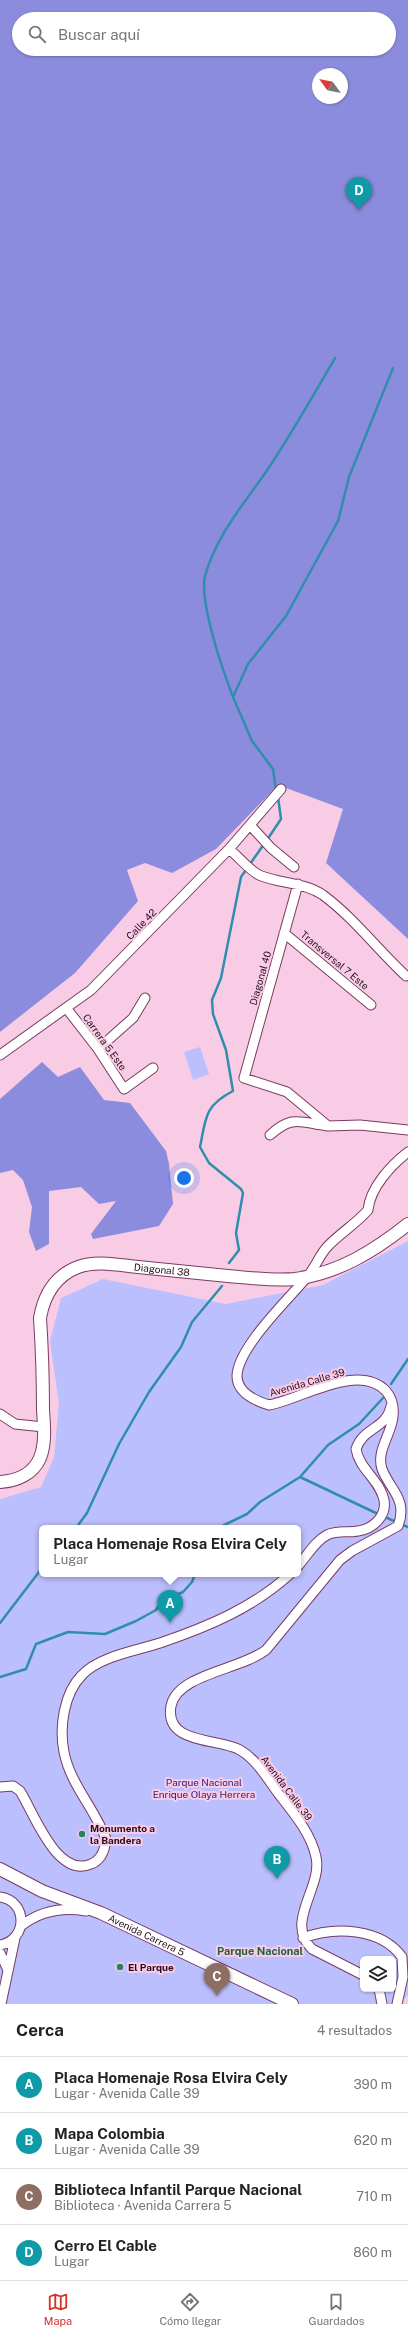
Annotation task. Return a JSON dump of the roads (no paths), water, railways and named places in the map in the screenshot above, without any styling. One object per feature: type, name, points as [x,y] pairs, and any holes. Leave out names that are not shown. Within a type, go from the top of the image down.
[{"type":"main road","name":"Diagonal 38","points":[[0,1482],[17,1479],[34,1468],[43,1447],[44,1427],[40,1318],[46,1293],[68,1272],[79,1267],[95,1264],[272,1280],[308,1276],[350,1262],[374,1250],[408,1224]]},
{"type":"main road","name":"Avenida Carrera 5","points":[[0,1869],[42,1891],[101,1913],[292,2004]]},
{"type":"street","name":"Calle 42","points":[[0,1055],[67,1009],[91,990],[229,849],[281,789]]},
{"type":"street","points":[[250,825],[271,848],[294,867]]},
{"type":"street","points":[[229,849],[258,874],[298,884],[322,895],[342,911],[383,955],[406,976]]},
{"type":"street","name":"Diagonal 40","points":[[298,884],[244,1078],[287,1092],[328,1126]]},
{"type":"street","name":"Transversal 7 Este","points":[[284,932],[371,1005]]},
{"type":"street","points":[[98,1049],[133,1018],[146,998]]},
{"type":"street","name":"Carrera 5 Este","points":[[67,1009],[98,1049],[124,1089],[153,1068]]},
{"type":"street","points":[[270,1135],[281,1125],[298,1120],[328,1126],[360,1125],[408,1130]]},
{"type":"street","name":"Avenida Calle 39","points":[[303,1938],[302,1922],[317,1869],[317,1858],[308,1836],[253,1761],[240,1750],[185,1735],[174,1725],[171,1707],[176,1693],[186,1684],[253,1659],[266,1650],[340,1560],[352,1551],[400,1523],[405,1512],[404,1500],[384,1473],[380,1464],[381,1452],[393,1418],[392,1401],[379,1384],[365,1380],[346,1381],[269,1405],[248,1396],[240,1387],[237,1377],[239,1366],[245,1353],[271,1318],[308,1276],[326,1248],[368,1210],[369,1200],[384,1176],[408,1152]]},
{"type":"street","points":[[301,1563],[325,1536],[337,1531],[366,1529],[376,1523],[382,1515],[384,1506],[382,1492],[360,1462],[356,1449],[362,1436],[384,1421],[389,1414],[392,1401]]},
{"type":"street","points":[[0,1414],[15,1424],[44,1427]]},
{"type":"street","points":[[0,1787],[13,1786],[20,1791],[51,1845],[65,1862],[73,1865],[87,1866],[97,1861],[105,1849],[106,1839],[68,1765],[62,1736],[65,1706],[76,1683],[91,1667],[209,1625],[241,1609],[261,1597],[286,1577]]},
{"type":"street","points":[[0,1897],[7,1898],[16,1905],[21,1915],[21,1926],[15,1938],[1,2004]]},
{"type":"street","points":[[21,1926],[34,1918],[51,1911],[78,1910],[101,1913]]},
{"type":"street","points":[[360,1973],[312,1949],[303,1938],[318,1933],[340,1932],[379,1937],[389,1943],[402,1957],[403,1966],[397,2004]]},
{"type":"street","points":[[0,1945],[15,1938]]},
{"type":"street","points":[[0,1953],[8,1970]]},
{"type":"street","points":[[380,1992],[382,2004]]},
{"type":"waterway","points":[[233,697],[218,654],[205,602],[205,576],[210,561],[223,534],[284,444],[335,358]]},
{"type":"waterway","points":[[276,791],[273,769],[252,741],[233,697],[248,664],[286,616],[338,521],[349,477],[393,368]]},
{"type":"waterway","points":[[267,840],[281,819],[278,797]]},
{"type":"waterway","points":[[229,1263],[239,1250],[236,1233],[243,1193],[241,1189],[209,1163],[200,1147],[205,1120],[211,1108],[216,1102],[233,1091],[226,1050],[213,1014],[212,1000],[221,978],[241,877],[264,844]]},
{"type":"waterway","points":[[78,1525],[87,1513],[119,1444],[149,1392],[181,1347],[192,1322],[222,1286]]},
{"type":"waterway","points":[[391,1384],[408,1359]]},
{"type":"waterway","points":[[224,1525],[247,1514],[260,1502],[300,1477],[328,1445],[359,1424],[383,1398]]},
{"type":"waterway","points":[[300,1477],[378,1514]]},
{"type":"waterway","points":[[385,1517],[396,1522]]},
{"type":"waterway","points":[[401,1524],[408,1527]]},
{"type":"waterway","points":[[0,1623],[39,1572]]},
{"type":"waterway","points":[[0,1677],[26,1669],[36,1644],[68,1632],[105,1634],[136,1621],[156,1610],[162,1601],[183,1592],[192,1582],[194,1577]]},
{"type":"place","name":"Cerro El Cable","points":[[359,210]]},
{"type":"place","name":"Placa Homenaje Rosa Elvira Cely","points":[[170,1623]]},
{"type":"place","name":"Monumento a la Bandera","points":[[82,1834]]},
{"type":"place","name":"Mapa Colombia","points":[[277,1879]]},
{"type":"place","name":"El Parque","points":[[120,1967]]},
{"type":"place","name":"Biblioteca Infantil Parque Nacional","points":[[217,1996]]},
{"type":"district","name":"Parque Nacional","points":[[260,1951]]},
{"type":"park label","name":"Parque Nacional Enrique Olaya Herrera","points":[[204,1788]]}]
